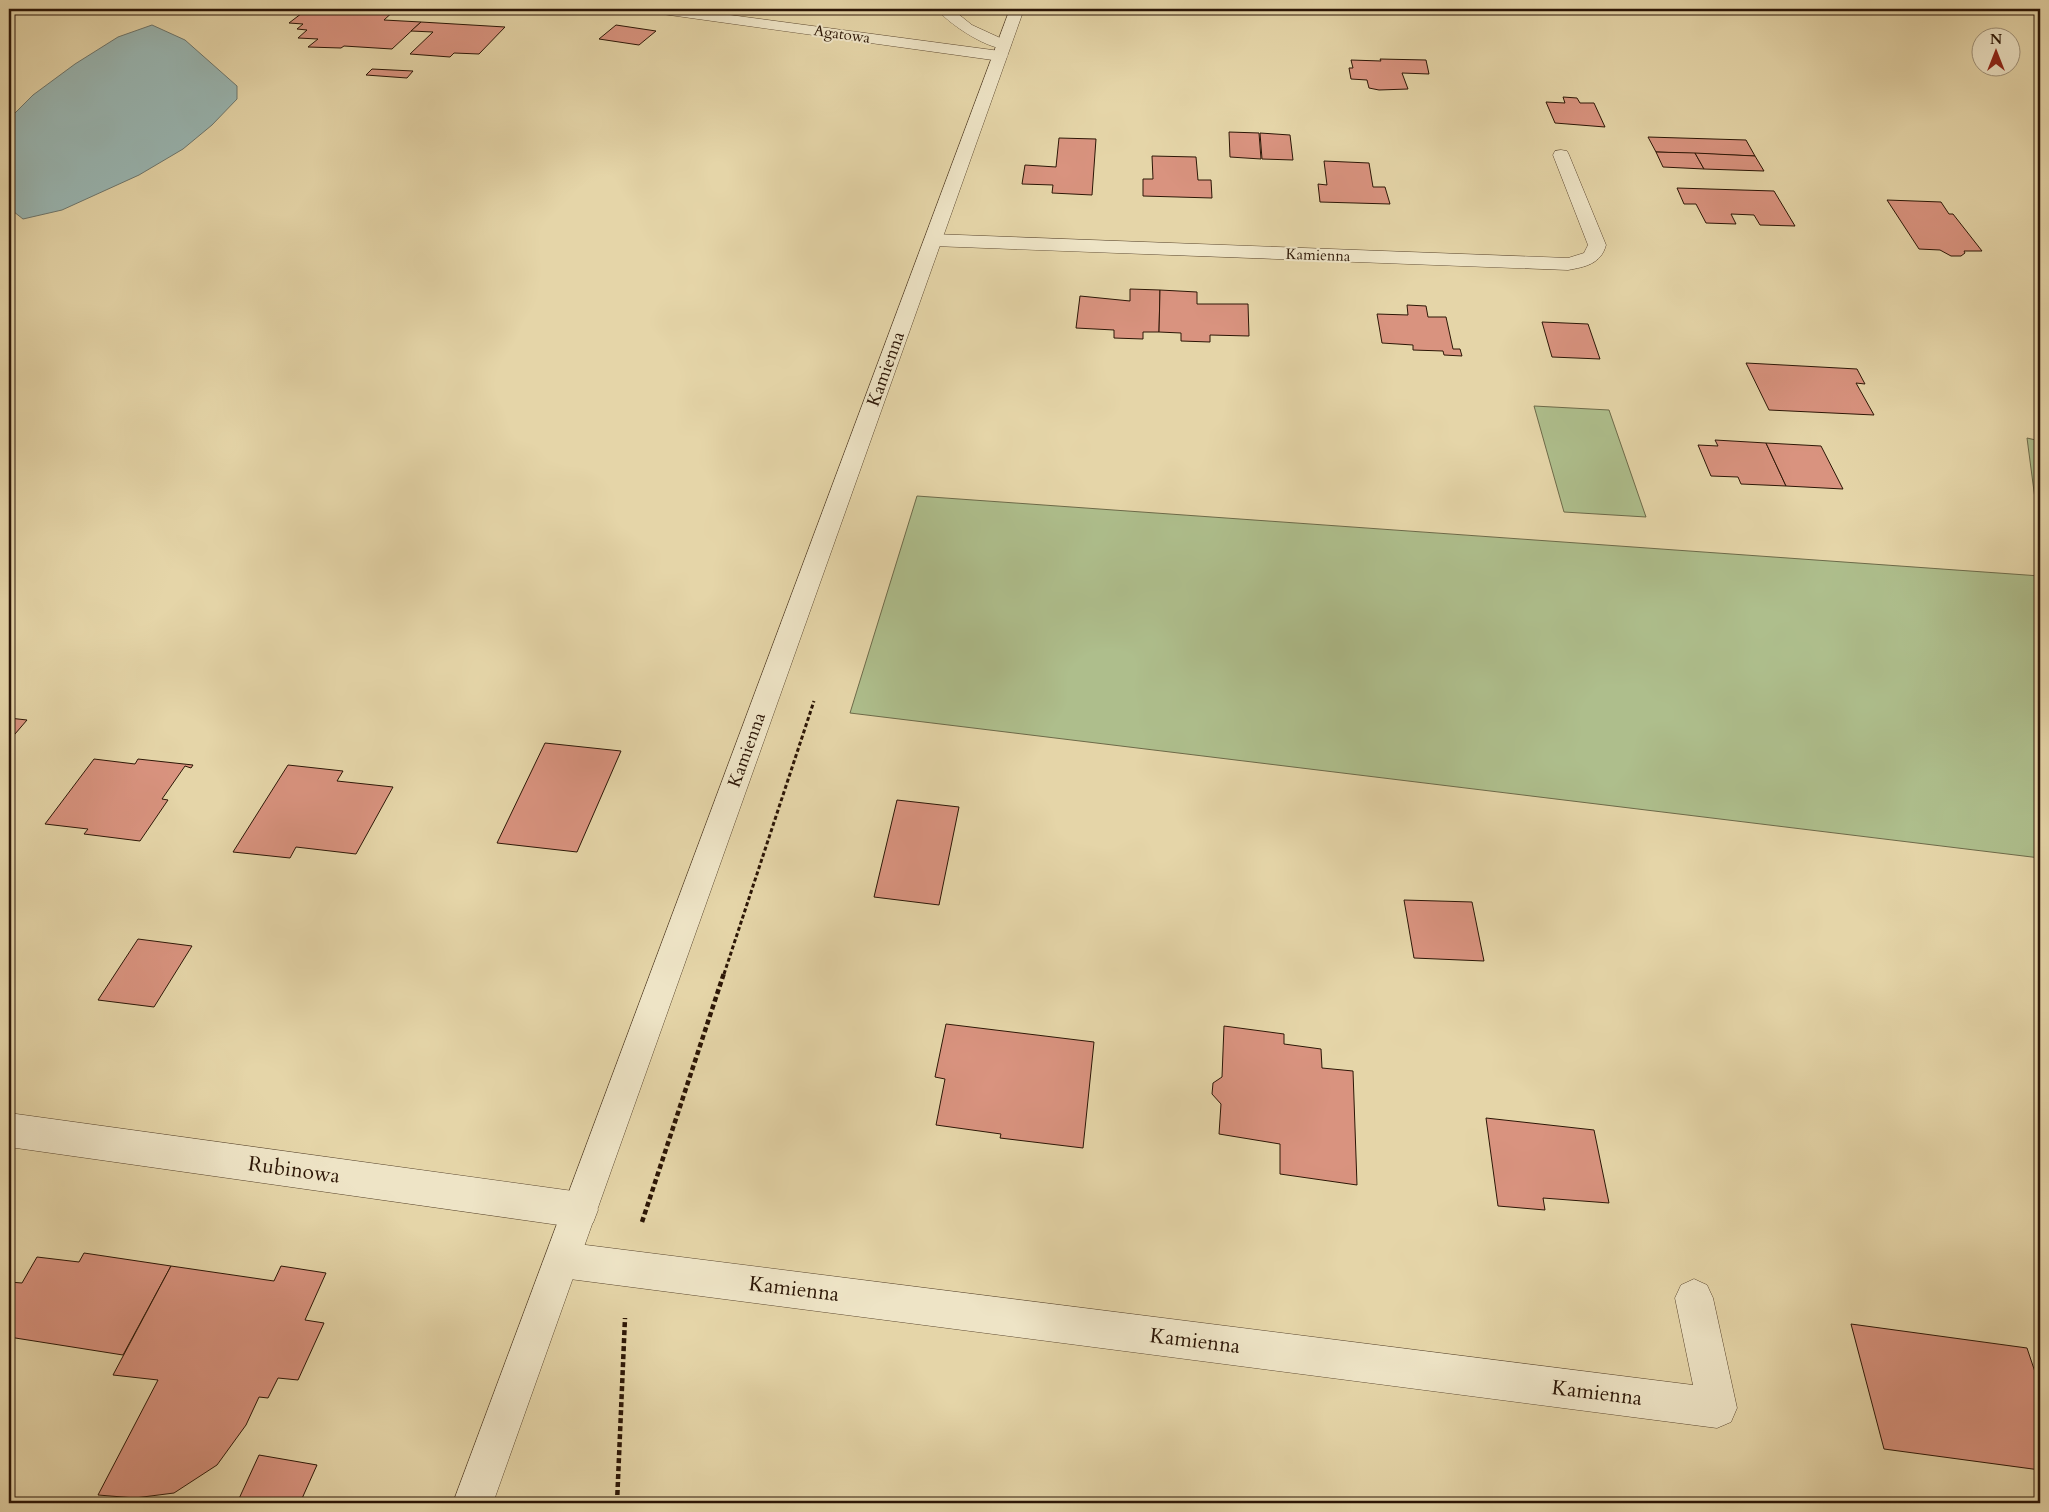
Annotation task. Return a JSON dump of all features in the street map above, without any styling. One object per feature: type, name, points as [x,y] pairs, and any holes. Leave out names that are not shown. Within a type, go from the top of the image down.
[{"type":"street","name":"Agatowa","points":[[655,9],[1002,51]]},
{"type":"street","points":[[944,9],[967,28],[1002,51]]},
{"type":"street","name":"Kamienna","points":[[473,1503],[1017,9]]},
{"type":"street","name":"Kamienna","points":[[933,240],[1568,264],[1587,260],[1596,252],[1597,245],[1561,155]]},
{"type":"street","name":"Rubinowa","points":[[9,1130],[580,1210]]},
{"type":"street","name":"Kamienna","points":[[562,1260],[1717,1408],[1694,1298]]},
{"type":"path","points":[[617,1503],[627,1268],[816,693]]},
{"type":"green space","points":[[1534,406],[1609,410],[1646,517],[1564,512]]},
{"type":"green space","points":[[2027,438],[2040,441],[2040,537]]},
{"type":"green space","points":[[917,496],[2040,576],[2040,858],[850,713]]},
{"type":"water","points":[[152,25],[185,40],[237,86],[237,99],[212,125],[183,149],[139,175],[62,210],[23,219],[9,208],[9,119],[33,95],[75,64],[118,37]]},
{"type":"building","points":[[322,9],[396,9],[384,20],[421,22],[392,49],[344,46],[341,48],[308,47],[318,39],[298,38],[307,30],[297,29],[303,24],[289,23],[306,10],[319,11]]},
{"type":"building","points":[[421,22],[505,27],[479,54],[454,53],[450,57],[410,54],[433,32],[411,31]]},
{"type":"building","points":[[616,25],[656,31],[639,45],[599,39]]},
{"type":"building","points":[[1380,59],[1426,60],[1429,74],[1402,73],[1408,89],[1379,90],[1369,88],[1367,80],[1351,79],[1349,68],[1353,68],[1351,60],[1381,61]]},
{"type":"building","points":[[372,69],[413,71],[407,78],[366,75]]},
{"type":"building","points":[[1563,97],[1577,98],[1580,103],[1594,103],[1605,127],[1555,123],[1546,102],[1565,103]]},
{"type":"building","points":[[1229,132],[1259,133],[1261,159],[1230,157]]},
{"type":"building","points":[[1260,133],[1290,135],[1293,160],[1262,159]]},
{"type":"building","points":[[1648,137],[1746,140],[1755,156],[1656,152]]},
{"type":"building","points":[[1059,138],[1096,139],[1092,195],[1052,193],[1053,185],[1022,184],[1025,165],[1056,167]]},
{"type":"building","points":[[1656,152],[1695,153],[1704,169],[1663,167]]},
{"type":"building","points":[[1695,153],[1755,156],[1764,171],[1704,169]]},
{"type":"building","points":[[1152,156],[1196,157],[1198,180],[1211,180],[1212,198],[1143,196],[1143,179],[1153,179]]},
{"type":"building","points":[[1324,161],[1369,163],[1373,187],[1385,187],[1390,204],[1320,202],[1318,184],[1327,185]]},
{"type":"building","points":[[1677,188],[1774,191],[1795,226],[1760,225],[1754,215],[1731,214],[1736,224],[1706,223],[1696,204],[1684,204]]},
{"type":"building","points":[[1887,200],[1941,202],[1949,214],[1953,214],[1982,251],[1964,251],[1965,253],[1961,256],[1951,256],[1940,250],[1919,249]]},
{"type":"building","points":[[1130,289],[1160,290],[1159,332],[1143,332],[1143,339],[1114,338],[1114,330],[1076,328],[1080,296],[1130,301]]},
{"type":"building","points":[[1160,290],[1197,292],[1197,304],[1248,304],[1249,336],[1210,335],[1210,342],[1181,341],[1181,333],[1159,332]]},
{"type":"building","points":[[1407,305],[1426,306],[1428,317],[1446,317],[1453,349],[1460,349],[1462,356],[1444,355],[1443,351],[1413,350],[1413,345],[1382,343],[1377,314],[1408,315]]},
{"type":"building","points":[[1542,322],[1588,324],[1600,359],[1552,357]]},
{"type":"building","points":[[1746,363],[1857,369],[1865,384],[1856,383],[1874,415],[1769,410]]},
{"type":"building","points":[[1715,440],[1766,443],[1786,486],[1741,484],[1738,477],[1711,476],[1698,445],[1718,446]]},
{"type":"building","points":[[1766,443],[1821,446],[1843,489],[1786,486]]},
{"type":"building","points":[[9,718],[27,720],[9,741]]},
{"type":"building","points":[[545,743],[621,751],[577,852],[497,843]]},
{"type":"building","points":[[94,759],[135,764],[138,759],[193,765],[191,768],[185,766],[162,799],[168,800],[140,841],[84,834],[88,829],[45,824]]},
{"type":"building","points":[[288,765],[343,771],[337,781],[393,787],[356,854],[296,847],[290,858],[233,852]]},
{"type":"building","points":[[897,800],[959,807],[939,905],[874,897]]},
{"type":"building","points":[[1404,900],[1472,902],[1484,961],[1414,958]]},
{"type":"building","points":[[138,939],[192,946],[154,1007],[98,1000]]},
{"type":"building","points":[[946,1024],[1094,1042],[1083,1148],[1000,1138],[1001,1134],[936,1125],[945,1079],[935,1077]]},
{"type":"building","points":[[1224,1026],[1284,1034],[1284,1044],[1321,1049],[1322,1068],[1353,1071],[1357,1185],[1280,1174],[1280,1144],[1219,1134],[1221,1104],[1212,1094],[1213,1083],[1222,1077]]},
{"type":"building","points":[[1486,1118],[1594,1130],[1609,1203],[1543,1198],[1545,1210],[1498,1206]]},
{"type":"building","points":[[84,1253],[171,1266],[123,1355],[9,1337],[9,1282],[22,1283],[37,1257],[79,1262]]},
{"type":"building","points":[[171,1266],[274,1281],[281,1266],[326,1273],[305,1320],[324,1323],[298,1380],[278,1378],[268,1398],[259,1397],[246,1425],[217,1465],[174,1493],[135,1498],[98,1495],[158,1380],[113,1375]]},
{"type":"building","points":[[1851,1324],[2027,1348],[2040,1387],[2040,1470],[1884,1449]]},
{"type":"building","points":[[259,1455],[317,1465],[300,1503],[237,1503]]}]
